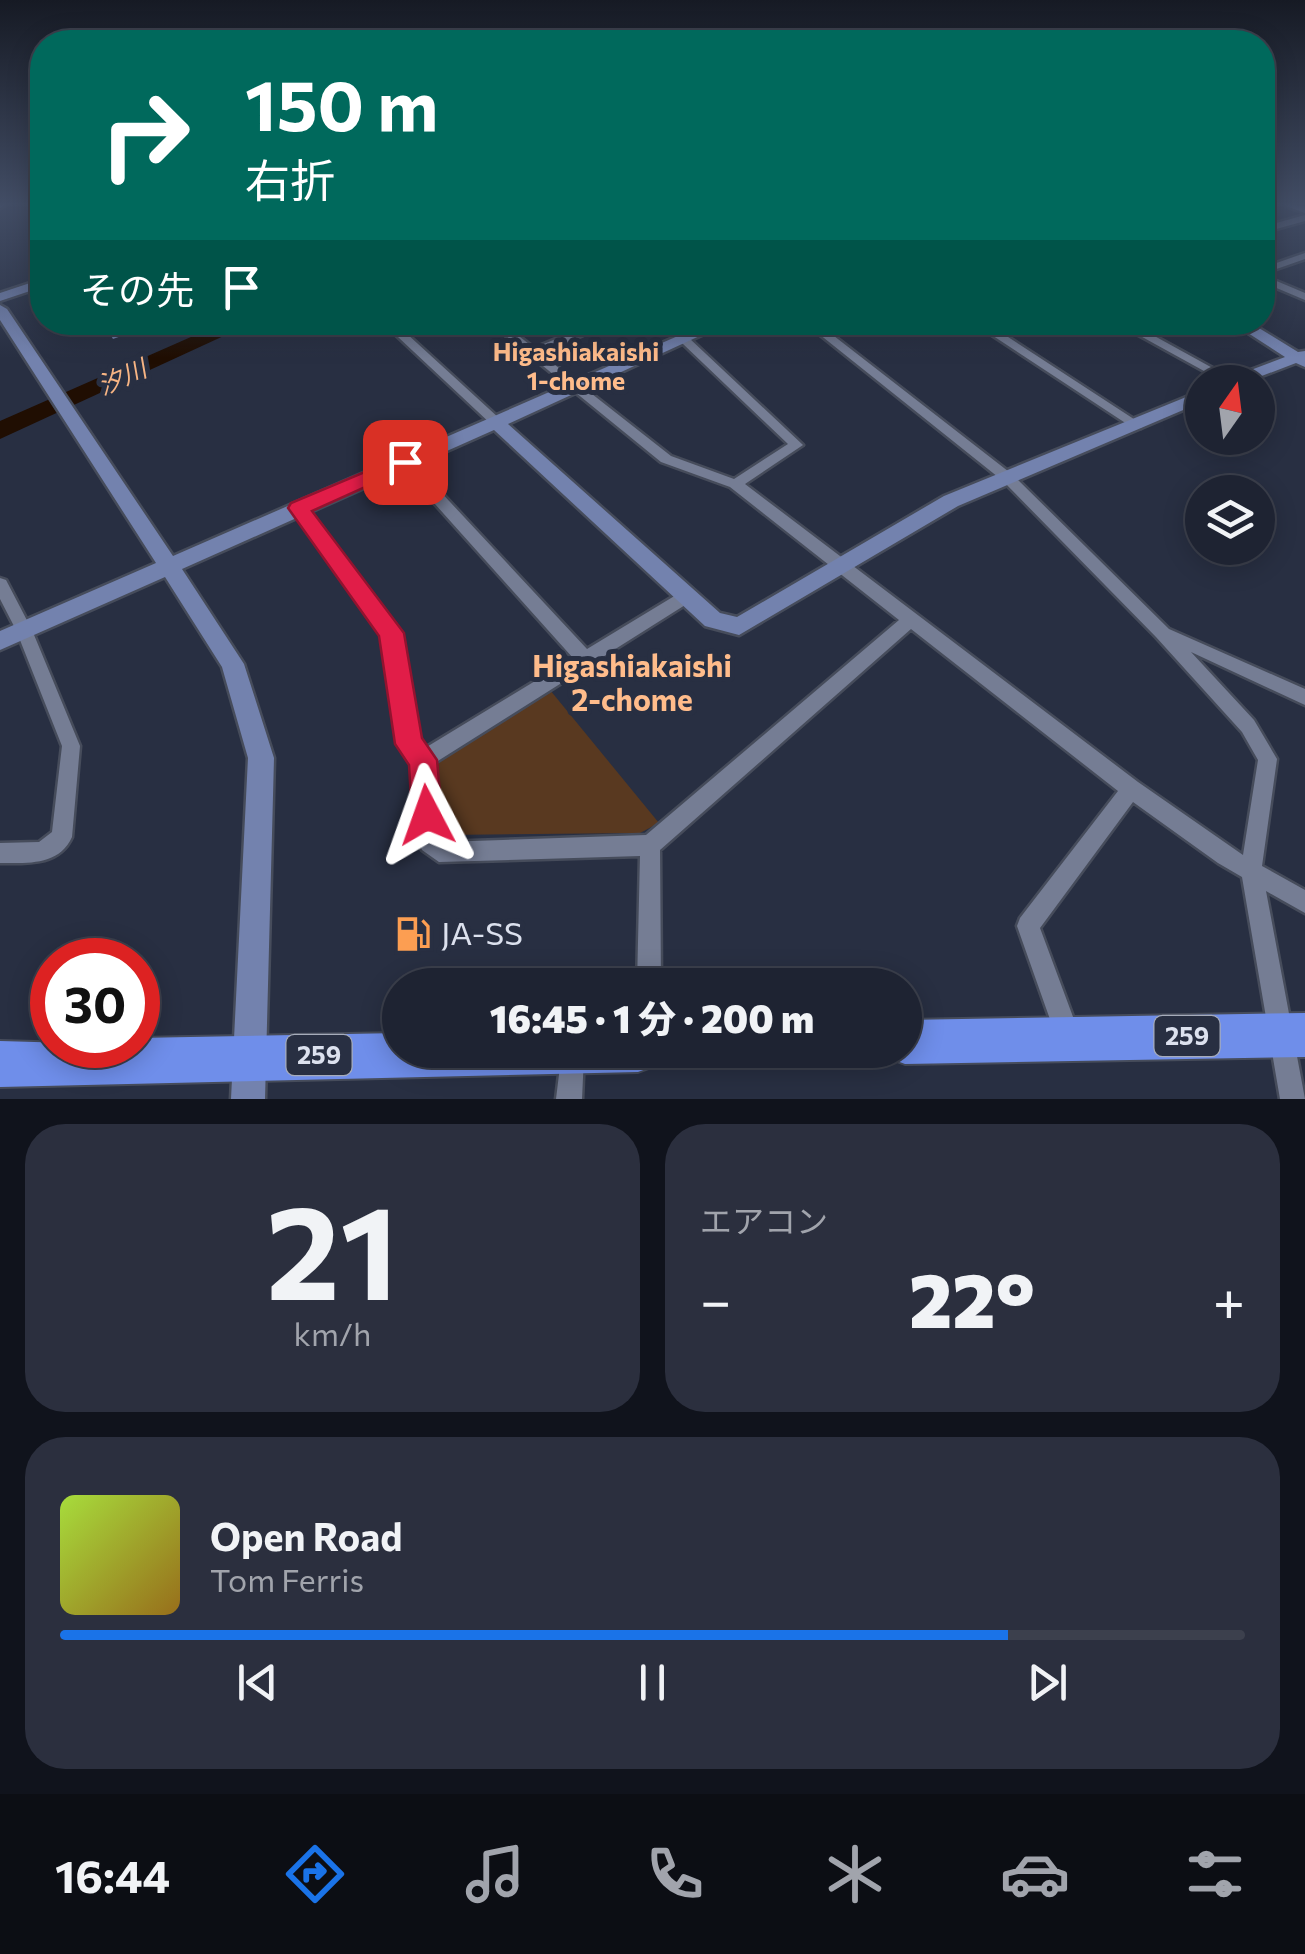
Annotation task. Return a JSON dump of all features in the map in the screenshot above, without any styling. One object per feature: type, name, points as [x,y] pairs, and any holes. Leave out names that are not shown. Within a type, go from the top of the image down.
[{"type":"highway","name":"259","points":[[922,1042],[1294,1036]]},
{"type":"highway","name":"259","points":[[0,1064],[250,1078],[382,1067]]},
{"type":"street","points":[[1275,266],[1305,256]]},
{"type":"street","points":[[1275,284],[1305,297]]},
{"type":"street","points":[[0,297],[30,286]]},
{"type":"street","points":[[0,309],[233,664],[260,758],[250,1078]]},
{"type":"street","points":[[402,335],[713,620],[738,626],[951,502],[1185,404]]},
{"type":"street","points":[[511,335],[666,459],[735,484],[1131,788],[1305,902]]},
{"type":"street","points":[[533,352],[572,335]]},
{"type":"street","points":[[679,335],[796,445],[735,484]]},
{"type":"street","points":[[0,641],[695,335]]},
{"type":"street","points":[[826,335],[1008,478],[1162,632],[1248,726],[1268,759],[1251,870],[1294,1036],[1293,1099]]},
{"type":"street","points":[[996,335],[1137,426]]},
{"type":"street","points":[[1144,335],[1200,365]]},
{"type":"street","points":[[1262,335],[1302,357]]},
{"type":"street","points":[[1275,367],[1302,357]]},
{"type":"street","points":[[405,462],[586,659]]},
{"type":"street","points":[[298,508],[392,633],[409,744],[423,760],[429,843],[440,852],[650,845],[911,619]]},
{"type":"street","points":[[0,584],[24,630],[71,746],[62,837],[43,852],[0,854]]},
{"type":"street","points":[[423,760],[687,596]]},
{"type":"street","points":[[1162,632],[1305,698]]},
{"type":"street","points":[[1068,1038],[1028,926],[1131,788]]},
{"type":"street","points":[[649,968],[650,845]]},
{"type":"street","points":[[569,1099],[571,1068]]},
{"type":"shaded area","points":[[550,690],[659,823],[640,833],[445,835],[436,760]]},
{"type":"waterway","name":"汐川","points":[[0,431],[215,335]]},
{"type":"place","name":"JA-SS","points":[[413,934]]},
{"type":"district","name":"Higashiakaishi 1-chome","points":[[576,366]]},
{"type":"district","name":"Higashiakaishi 2-chome","points":[[632,684]]},
{"type":"route","points":[[405,462],[298,508],[392,633],[409,744],[423,760],[427,815]]}]
